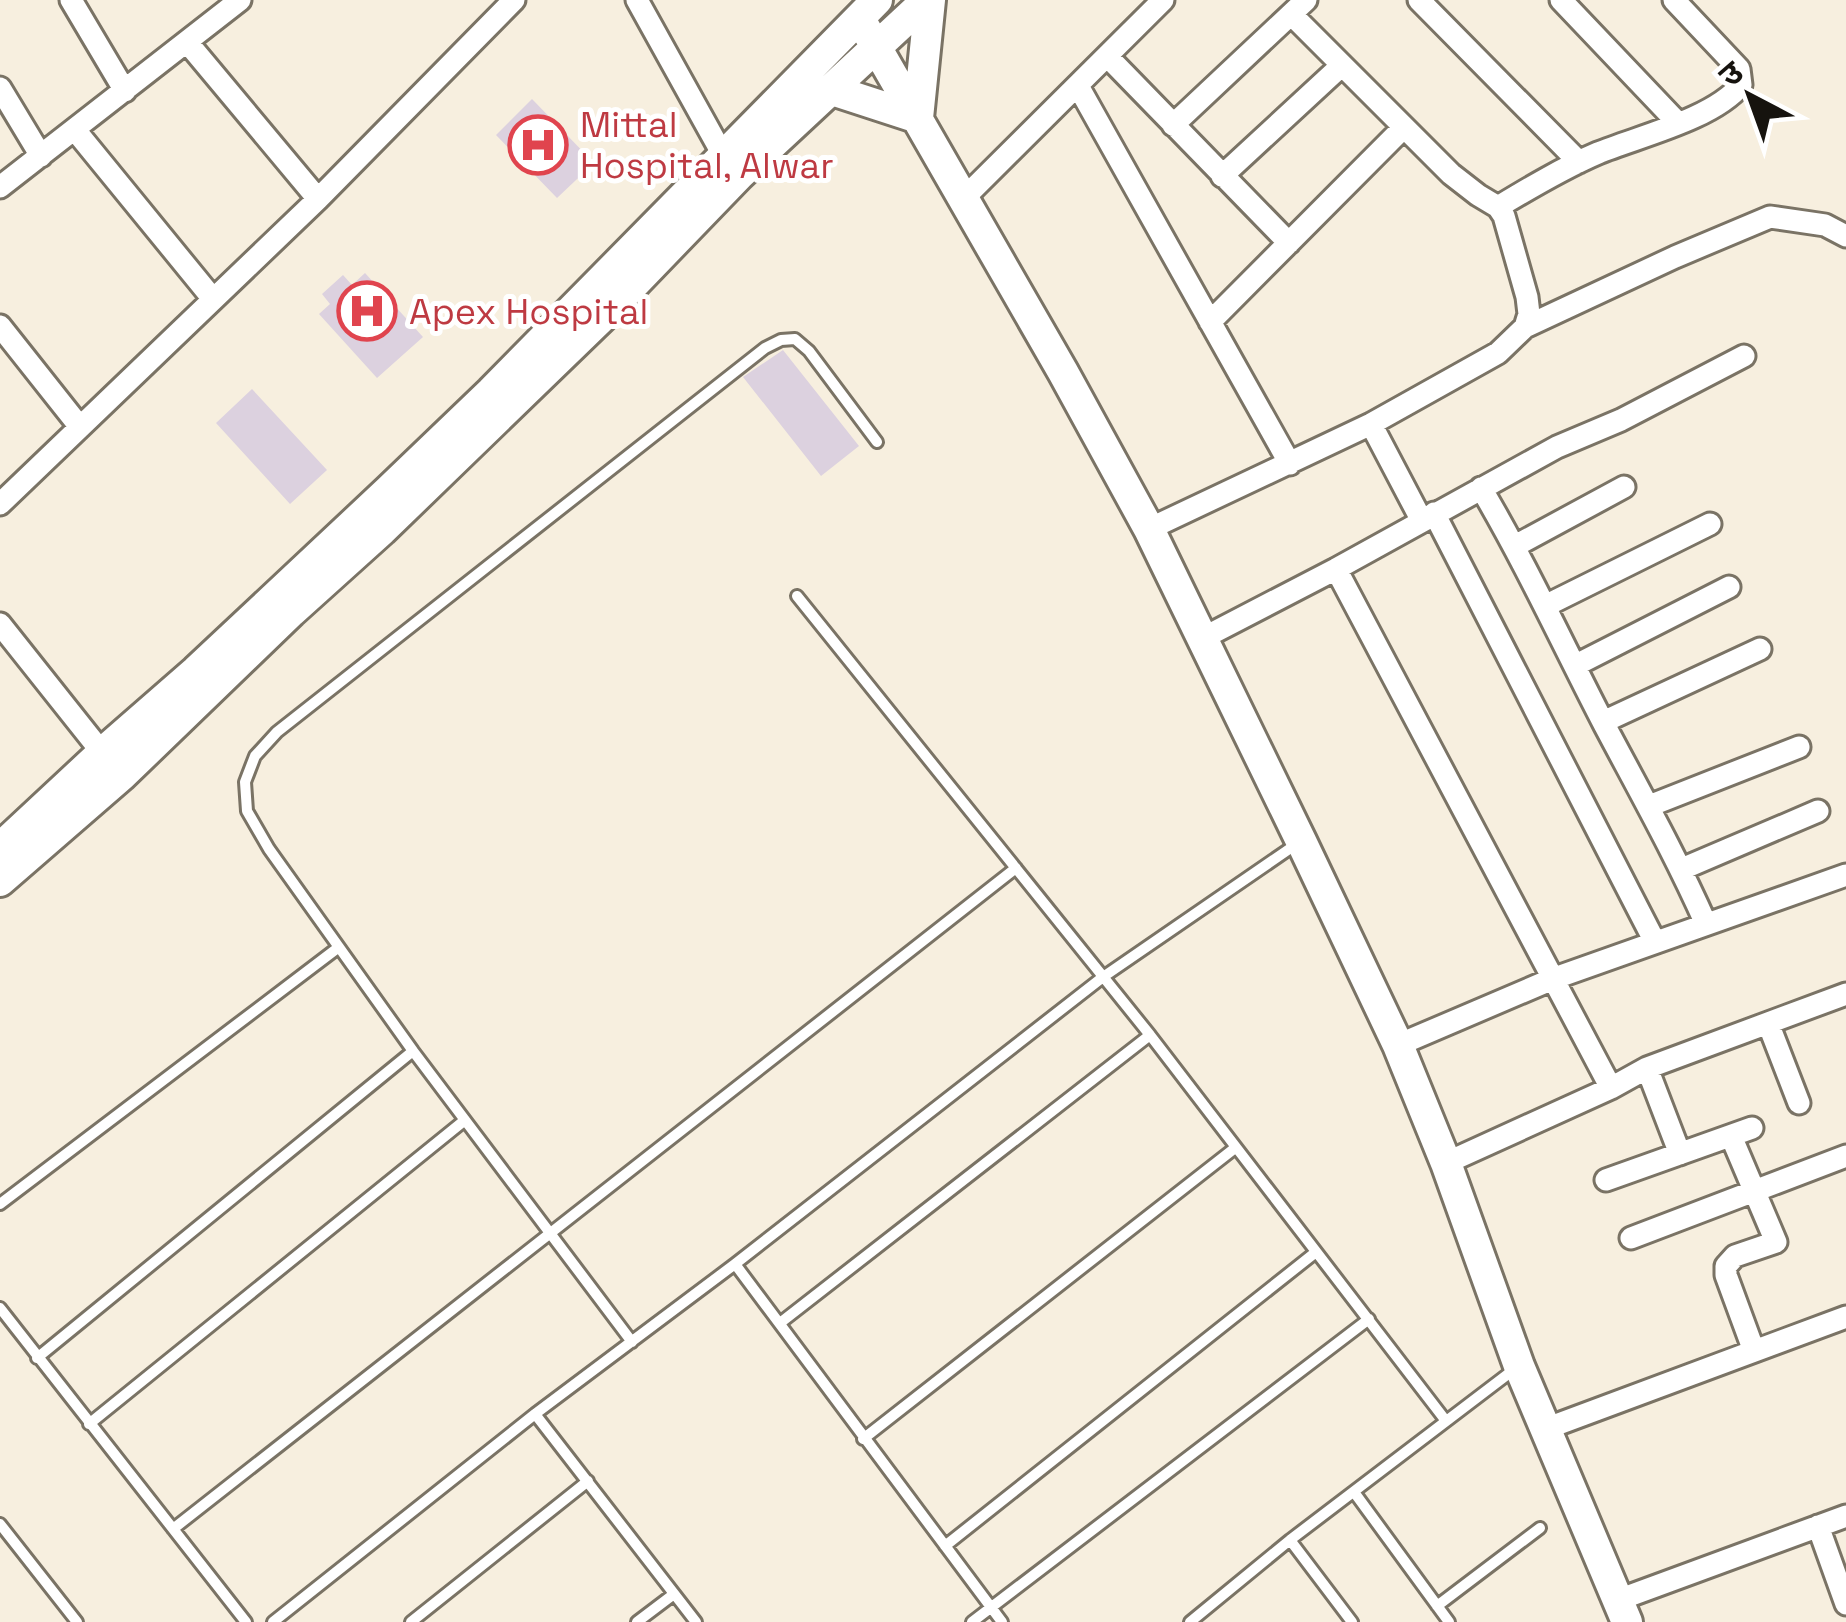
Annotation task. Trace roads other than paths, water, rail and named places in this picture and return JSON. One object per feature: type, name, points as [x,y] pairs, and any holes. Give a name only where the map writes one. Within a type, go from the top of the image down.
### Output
[{"type":"main road","points":[[0,848],[112,764],[396,517],[603,316],[739,175],[928,0]]},
{"type":"main road","points":[[918,118],[928,0]]},
{"type":"main road","points":[[0,881],[196,671],[507,375],[868,9]]},
{"type":"main road","points":[[868,9],[877,49],[1149,529],[1398,1045],[1519,1366],[1622,1611]]},
{"type":"main road","points":[[832,90],[918,118]]},
{"type":"street","points":[[71,0],[125,91]]},
{"type":"street","points":[[0,187],[240,0]]},
{"type":"street","points":[[0,504],[318,199],[514,0]]},
{"type":"street","points":[[638,0],[723,155]]},
{"type":"street","points":[[964,197],[1163,0]]},
{"type":"street","points":[[1419,0],[1580,162]]},
{"type":"street","points":[[1561,0],[1677,122]]},
{"type":"street","points":[[1498,207],[1580,162],[1724,102],[1741,85],[1742,77],[1732,61],[1675,0]]},
{"type":"street","points":[[1173,125],[1299,7],[1341,66],[1467,188],[1498,207],[1508,226],[1527,297],[1525,327]]},
{"type":"street","points":[[188,42],[318,199]]},
{"type":"street","points":[[1107,56],[1289,243]]},
{"type":"street","points":[[1222,176],[1341,66]]},
{"type":"street","points":[[1078,86],[1290,464]]},
{"type":"street","points":[[0,88],[41,156]]},
{"type":"street","points":[[1210,322],[1403,128]]},
{"type":"street","points":[[75,130],[213,299]]},
{"type":"street","points":[[1149,529],[1371,424],[1498,353],[1525,327],[1675,256],[1770,217],[1825,225],[1846,236]]},
{"type":"street","points":[[0,326],[80,427]]},
{"type":"street","points":[[1203,638],[1557,447],[1621,420],[1744,356]]},
{"type":"street","points":[[1371,424],[1428,517],[1655,942]]},
{"type":"street","points":[[1515,546],[1624,487]]},
{"type":"street","points":[[1481,488],[1682,869],[1706,924]]},
{"type":"street","points":[[1545,606],[1710,524]]},
{"type":"street","points":[[1336,569],[1611,1088]]},
{"type":"street","points":[[1576,665],[1729,586]]},
{"type":"street","points":[[0,624],[112,764]]},
{"type":"street","points":[[1603,722],[1760,649]]},
{"type":"street","points":[[1649,806],[1798,747]]},
{"type":"street","points":[[1682,869],[1818,811]]},
{"type":"street","points":[[1398,1045],[1555,978],[1846,875]]},
{"type":"street","points":[[1446,1163],[1647,1068],[1846,994]]},
{"type":"street","points":[[1768,1023],[1799,1103]]},
{"type":"street","points":[[1647,1068],[1680,1154]]},
{"type":"street","points":[[1606,1180],[1741,1132],[1755,1192],[1776,1241],[1735,1256],[1726,1266],[1754,1351]]},
{"type":"street","points":[[1630,1238],[1846,1156]]},
{"type":"street","points":[[1545,1429],[1846,1317]]},
{"type":"street","points":[[1622,1611],[1846,1516]]},
{"type":"street","points":[[1818,1526],[1846,1604]]},
{"type":"lane","points":[[632,1342],[413,1051],[269,849],[247,811],[245,782],[255,757],[277,732],[765,348],[795,339],[877,442]]},
{"type":"lane","points":[[797,596],[1150,1035],[1445,1421]]},
{"type":"lane","points":[[273,1622],[1103,977],[1301,841]]},
{"type":"lane","points":[[173,1529],[1016,868]]},
{"type":"lane","points":[[0,1204],[339,947]]},
{"type":"lane","points":[[780,1323],[1150,1035]]},
{"type":"lane","points":[[38,1358],[413,1051]]},
{"type":"lane","points":[[89,1424],[465,1120]]},
{"type":"lane","points":[[863,1439],[1234,1148]]},
{"type":"lane","points":[[946,1546],[1316,1252]]},
{"type":"lane","points":[[735,1264],[1002,1622]]},
{"type":"lane","points":[[0,1308],[246,1622]]},
{"type":"lane","points":[[972,1622],[1369,1318]]},
{"type":"lane","points":[[1190,1622],[1519,1366]]},
{"type":"lane","points":[[535,1414],[697,1622]]},
{"type":"lane","points":[[411,1622],[588,1481]]},
{"type":"lane","points":[[1354,1492],[1449,1622]]},
{"type":"lane","points":[[1437,1606],[1540,1528]]},
{"type":"lane","points":[[2,1533],[77,1622]]},
{"type":"lane","points":[[1290,1540],[1352,1622]]},
{"type":"lane","points":[[637,1622],[674,1594]]},
{"type":"lane","points":[[1207,1609],[1216,1622]]},
{"type":"place","name":"Mittal Hospital, Alwar","points":[[538,145]]},
{"type":"place","name":"Apex Hospital","points":[[367,311]]}]
